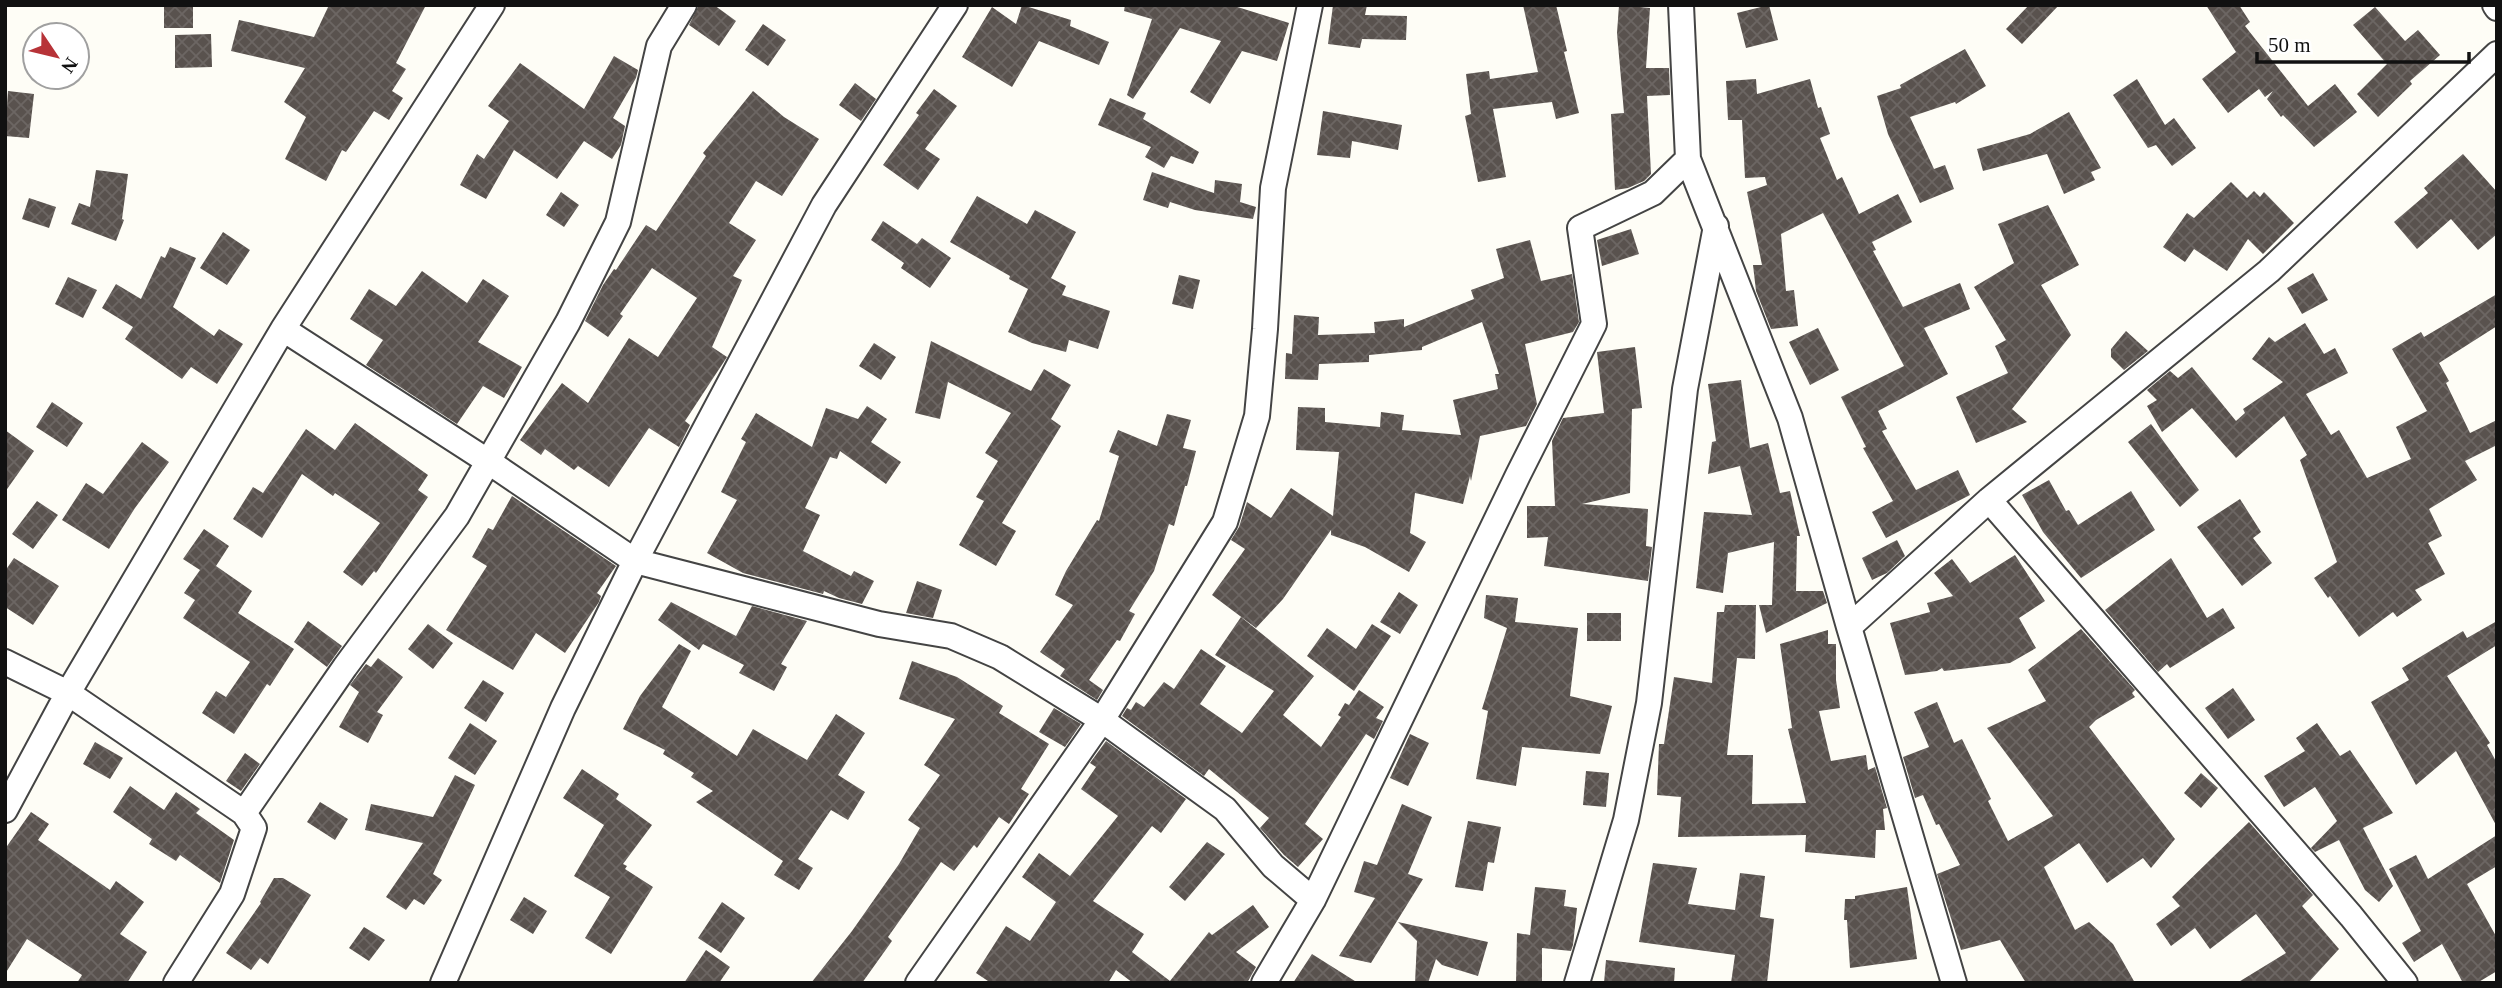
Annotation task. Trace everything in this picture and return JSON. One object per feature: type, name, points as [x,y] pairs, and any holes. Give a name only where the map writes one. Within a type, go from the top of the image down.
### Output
[{"type":"street","points":[[5,810],[68,693],[283,329],[492,5]]},
{"type":"street","points":[[244,813],[345,667],[457,516],[568,322],[618,222],[659,46],[684,5]]},
{"type":"street","points":[[443,983],[563,708],[635,561],[824,205],[954,5]]},
{"type":"street","points":[[918,983],[1102,720],[1225,522],[1257,416],[1273,188],[1310,5]]},
{"type":"street","points":[[1681,5],[1688,159],[1790,418],[1954,983]]},
{"type":"street","points":[[1849,628],[1989,500],[2269,271],[2497,54]]},
{"type":"street","points":[[1264,983],[1313,900],[1594,324],[1580,228],[1653,193],[1688,159]]},
{"type":"street","points":[[1577,983],[1626,820],[1649,704],[1685,389],[1716,225]]},
{"type":"street","points":[[283,329],[489,462],[635,561],[879,624],[951,636],[1000,657],[1102,720],[1224,809],[1273,866],[1313,900]]},
{"type":"street","points":[[1989,500],[2351,916],[2405,983]]},
{"type":"street","points":[[5,662],[68,693],[244,813],[254,828],[232,894],[176,983]]},
{"type":"building","points":[[329,5],[426,5],[396,63],[406,69],[392,91],[403,98],[389,120],[374,111],[346,152],[342,150],[326,181],[285,159],[306,117],[284,102],[305,68],[231,51],[239,20],[314,37]]},
{"type":"building","points":[[699,5],[714,5],[736,21],[719,46],[689,25]]},
{"type":"building","points":[[1022,5],[1071,20],[1070,26],[1109,42],[1099,65],[1039,41],[1012,87],[962,57],[992,7],[1016,24]]},
{"type":"building","points":[[1125,5],[1231,5],[1289,23],[1277,61],[1242,51],[1210,104],[1190,92],[1221,41],[1180,28],[1133,99],[1127,95],[1152,19],[1124,11]]},
{"type":"building","points":[[1333,5],[1367,5],[1365,15],[1407,16],[1406,40],[1362,39],[1360,48],[1328,44]]},
{"type":"building","points":[[1523,5],[1556,5],[1579,113],[1556,119],[1552,102],[1493,109],[1506,177],[1478,182],[1465,116],[1471,114],[1466,74],[1489,71],[1490,79],[1538,72]]},
{"type":"building","points":[[1619,5],[1650,8],[1646,68],[1669,68],[1670,95],[1647,96],[1651,174],[1644,181],[1615,190],[1611,114],[1624,113],[1617,33]]},
{"type":"building","points":[[1769,5],[1778,40],[1746,48],[1737,13]]},
{"type":"building","points":[[2029,5],[2059,5],[2022,44],[2006,29]]},
{"type":"building","points":[[2206,5],[2239,5],[2250,22],[2245,26],[2308,106],[2335,84],[2357,112],[2314,147],[2283,115],[2281,117],[2267,99],[2273,91],[2265,97],[2259,89],[2228,113],[2202,79],[2236,52]]},
{"type":"building","points":[[164,6],[193,7],[193,28],[164,28]]},
{"type":"building","points":[[2375,7],[2405,41],[2418,30],[2440,55],[2410,81],[2412,84],[2378,117],[2357,94],[2387,64],[2353,25]]},
{"type":"building","points":[[763,24],[786,40],[768,66],[745,50]]},
{"type":"building","points":[[211,34],[212,67],[175,68],[175,35]]},
{"type":"building","points":[[1965,49],[1986,86],[1956,104],[1955,102],[1910,117],[1934,169],[1945,165],[1954,189],[1920,203],[1888,134],[1877,96],[1901,88],[1900,85]]},
{"type":"building","points":[[614,56],[638,70],[613,118],[625,126],[621,145],[612,159],[584,141],[557,179],[514,150],[486,199],[460,185],[477,154],[484,159],[509,121],[488,106],[520,63],[584,109]]},
{"type":"building","points":[[1756,79],[1757,94],[1810,79],[1818,108],[1821,107],[1830,134],[1820,138],[1837,180],[1842,177],[1859,214],[1898,194],[1912,222],[1872,242],[1876,250],[1873,251],[1903,307],[1960,283],[1970,309],[1924,328],[1948,374],[1878,411],[1887,429],[1882,431],[1916,490],[1958,470],[1970,495],[1886,538],[1872,512],[1893,501],[1863,448],[1866,447],[1841,397],[1904,366],[1823,213],[1781,234],[1786,291],[1794,290],[1798,326],[1771,329],[1756,291],[1753,265],[1762,265],[1747,192],[1767,185],[1765,177],[1745,178],[1742,120],[1728,120],[1726,81]]},
{"type":"building","points":[[2137,79],[2165,125],[2174,118],[2196,148],[2172,166],[2156,145],[2148,148],[2113,95]]},
{"type":"building","points":[[855,83],[876,99],[861,121],[839,105]]},
{"type":"building","points":[[934,89],[957,106],[925,149],[940,159],[918,190],[883,165]]},
{"type":"building","points":[[8,91],[34,94],[29,138],[5,136]]},
{"type":"building","points":[[753,91],[784,117],[819,139],[782,196],[756,181],[729,223],[756,240],[733,276],[742,280],[712,347],[727,357],[685,421],[690,425],[679,447],[649,428],[609,487],[578,466],[574,470],[545,449],[541,455],[520,440],[562,383],[588,403],[629,338],[658,357],[697,298],[652,268],[620,314],[623,316],[608,337],[585,321],[603,285],[646,225],[656,231],[706,156],[703,153]]},
{"type":"building","points":[[1110,98],[1146,113],[1143,119],[1199,152],[1193,164],[1171,156],[1164,168],[1145,157],[1151,147],[1098,125]]},
{"type":"building","points":[[1323,111],[1402,125],[1398,150],[1352,141],[1350,158],[1317,155]]},
{"type":"building","points":[[2069,112],[2101,168],[2091,172],[2095,180],[2064,194],[2047,154],[1983,171],[1977,149],[2030,134]]},
{"type":"building","points":[[2463,154],[2497,192],[2497,234],[2478,250],[2451,219],[2417,249],[2394,222],[2428,193],[2424,188]]},
{"type":"building","points":[[96,170],[128,174],[124,220],[116,241],[71,224],[79,203],[90,207]]},
{"type":"building","points":[[1152,172],[1214,193],[1215,180],[1242,184],[1240,202],[1256,207],[1253,219],[1195,210],[1170,202],[1168,208],[1143,200]]},
{"type":"building","points":[[2231,182],[2247,198],[2254,191],[2260,197],[2264,192],[2294,223],[2263,254],[2248,239],[2227,271],[2194,249],[2185,262],[2163,247],[2187,213],[2194,218]]},
{"type":"building","points":[[561,192],[579,205],[564,227],[546,215]]},
{"type":"building","points":[[977,196],[1027,224],[1035,210],[1076,232],[1051,278],[1066,286],[1062,295],[1110,311],[1098,349],[1069,340],[1066,352],[1032,343],[1008,332],[1028,289],[950,242]]},
{"type":"building","points":[[29,198],[56,207],[49,228],[22,219]]},
{"type":"building","points":[[2048,205],[2079,265],[2041,285],[2071,335],[2012,409],[2027,422],[1976,443],[1956,397],[2008,373],[1995,346],[2006,340],[1974,287],[2014,263],[1998,224]]},
{"type":"building","points":[[883,221],[917,244],[922,238],[951,258],[930,288],[901,268],[904,263],[871,240]]},
{"type":"building","points":[[1631,229],[1639,254],[1602,266],[1597,240]]},
{"type":"building","points":[[223,232],[250,250],[227,285],[200,268]]},
{"type":"building","points":[[1530,240],[1541,281],[1572,274],[1579,322],[1573,332],[1525,344],[1537,404],[1526,426],[1480,436],[1471,481],[1470,476],[1463,504],[1415,493],[1410,533],[1426,542],[1409,572],[1365,547],[1331,535],[1331,530],[1283,599],[1256,628],[1212,595],[1245,549],[1231,540],[1239,527],[1247,502],[1271,518],[1291,488],[1333,516],[1339,452],[1296,450],[1298,407],[1325,408],[1325,422],[1380,427],[1381,412],[1404,415],[1402,430],[1461,435],[1453,400],[1498,389],[1495,374],[1499,374],[1482,322],[1422,347],[1422,350],[1369,355],[1369,362],[1319,364],[1318,380],[1285,379],[1286,353],[1292,354],[1294,315],[1319,317],[1318,335],[1375,333],[1374,322],[1404,319],[1404,327],[1474,299],[1471,290],[1504,278],[1496,249]]},
{"type":"building","points":[[170,247],[196,258],[173,307],[214,336],[219,329],[243,344],[217,384],[191,367],[182,379],[125,339],[133,327],[102,308],[116,284],[141,299],[161,256],[165,258]]},
{"type":"building","points":[[422,271],[467,303],[483,279],[509,296],[478,342],[522,367],[504,398],[483,386],[457,424],[366,365],[383,340],[350,319],[369,289],[396,306]]},
{"type":"building","points":[[2313,273],[2328,300],[2302,314],[2287,288]]},
{"type":"building","points":[[1179,275],[1200,280],[1193,309],[1172,304]]},
{"type":"building","points":[[68,277],[97,290],[83,318],[55,304]]},
{"type":"building","points":[[2497,294],[2497,326],[2439,363],[2470,433],[2497,420],[2497,445],[2465,461],[2477,480],[2429,509],[2442,536],[2428,543],[2445,574],[2415,590],[2422,600],[2397,617],[2393,612],[2359,637],[2314,578],[2337,562],[2300,460],[2307,455],[2284,416],[2236,458],[2192,408],[2162,432],[2147,406],[2157,400],[2147,390],[2170,371],[2178,378],[2192,367],[2236,421],[2245,413],[2243,409],[2283,382],[2252,359],[2269,337],[2275,342],[2305,323],[2324,354],[2335,348],[2348,373],[2306,394],[2331,435],[2339,430],[2367,478],[2411,459],[2396,427],[2427,411],[2392,349],[2421,332],[2424,337]]},
{"type":"building","points":[[1818,328],[1839,370],[1810,385],[1789,342]]},
{"type":"building","points":[[2126,331],[2148,351],[2124,370],[2111,357],[2111,349]]},
{"type":"building","points":[[931,341],[1031,391],[1044,369],[1071,385],[1051,419],[1061,426],[1002,523],[1016,531],[996,566],[959,545],[984,501],[976,497],[998,461],[985,453],[1011,413],[948,382],[940,419],[915,413]]},
{"type":"building","points":[[874,343],[896,357],[881,380],[859,366]]},
{"type":"building","points":[[1635,347],[1642,408],[1632,409],[1630,493],[1582,504],[1648,509],[1646,546],[1652,547],[1648,581],[1544,566],[1548,537],[1527,538],[1527,506],[1555,506],[1552,441],[1563,418],[1604,413],[1597,352]]},
{"type":"building","points":[[1741,380],[1750,448],[1768,443],[1780,493],[1790,491],[1800,536],[1797,536],[1796,591],[1823,591],[1827,603],[1766,633],[1759,605],[1772,605],[1774,542],[1728,553],[1723,593],[1696,588],[1704,512],[1752,515],[1740,466],[1708,474],[1712,442],[1716,441],[1708,384]]},
{"type":"building","points":[[52,402],[83,423],[67,447],[36,427]]},
{"type":"building","points":[[867,406],[887,419],[871,442],[901,462],[886,484],[840,451],[837,459],[830,457],[805,508],[820,515],[803,551],[851,576],[854,571],[874,581],[862,604],[824,591],[823,594],[743,573],[707,553],[737,500],[721,492],[746,442],[741,439],[756,413],[812,447],[826,408],[858,419]]},
{"type":"building","points":[[1167,414],[1191,420],[1183,448],[1196,451],[1174,526],[1169,524],[1154,571],[1129,611],[1135,614],[1120,641],[1117,640],[1089,680],[1103,690],[1097,700],[1060,676],[1065,669],[1040,652],[1073,605],[1055,595],[1066,571],[1097,520],[1099,521],[1119,456],[1109,452],[1118,430],[1157,446]]},
{"type":"building","points":[[355,423],[428,475],[418,490],[428,497],[376,573],[374,571],[362,586],[343,572],[380,523],[335,493],[333,496],[302,474],[262,538],[233,519],[253,487],[263,493],[306,429],[335,450]]},
{"type":"building","points":[[2151,424],[2199,490],[2180,507],[2128,442]]},
{"type":"building","points":[[5,430],[34,451],[5,492]]},
{"type":"building","points":[[142,442],[169,462],[109,549],[62,520],[86,483],[103,494]]},
{"type":"building","points":[[2049,480],[2066,511],[2069,510],[2078,525],[2131,491],[2155,530],[2081,578],[2043,532],[2022,495]]},
{"type":"building","points":[[512,496],[616,566],[597,593],[601,596],[599,602],[565,653],[536,633],[513,670],[446,630],[487,566],[472,557],[488,528],[493,530]]},
{"type":"building","points":[[2240,499],[2261,532],[2253,538],[2272,563],[2242,586],[2197,527]]},
{"type":"building","points":[[37,501],[58,515],[33,549],[12,534]]},
{"type":"building","points":[[204,529],[229,546],[216,566],[252,591],[238,613],[294,649],[234,734],[202,713],[216,691],[226,697],[250,662],[183,618],[195,600],[184,593],[200,570],[183,559]]},
{"type":"building","points":[[1897,540],[1905,556],[1887,573],[1872,580],[1862,558]]},
{"type":"building","points":[[2015,555],[2045,601],[2019,618],[2036,648],[2010,663],[1944,671],[1942,668],[1905,675],[1890,623],[1930,612],[1927,603],[1953,596],[1934,573],[1952,559],[1970,583]]},
{"type":"building","points":[[14,558],[59,586],[33,625],[5,607],[5,571]]},
{"type":"building","points":[[2171,558],[2207,618],[2223,608],[2235,628],[2170,668],[2167,664],[2158,672],[2105,610]]},
{"type":"building","points":[[917,581],[942,590],[933,618],[906,613]]},
{"type":"building","points":[[1399,592],[1418,605],[1400,634],[1380,622]]},
{"type":"building","points":[[1486,595],[1518,598],[1515,622],[1578,628],[1570,696],[1612,706],[1600,754],[1522,747],[1516,786],[1476,779],[1488,711],[1482,709],[1507,628],[1484,618]]},
{"type":"building","points":[[671,602],[736,636],[752,606],[807,621],[781,664],[787,667],[774,691],[739,673],[744,665],[703,644],[699,650],[658,620]]},
{"type":"building","points":[[1725,605],[1756,605],[1755,659],[1737,658],[1727,755],[1753,755],[1752,804],[1806,803],[1788,729],[1792,728],[1780,644],[1828,630],[1828,644],[1836,644],[1836,680],[1840,708],[1819,711],[1831,761],[1866,755],[1868,770],[1875,767],[1887,808],[1883,809],[1885,830],[1876,830],[1875,858],[1805,852],[1806,835],[1678,837],[1681,797],[1657,795],[1659,744],[1664,744],[1674,677],[1712,683],[1717,612],[1724,612]]},
{"type":"building","points":[[1587,613],[1621,613],[1621,641],[1587,641]]},
{"type":"building","points":[[1241,617],[1314,676],[1283,715],[1321,747],[1341,717],[1338,715],[1345,703],[1349,705],[1359,690],[1384,707],[1376,718],[1383,721],[1374,739],[1366,734],[1305,824],[1323,839],[1298,867],[1260,828],[1269,818],[1209,769],[1204,776],[1122,716],[1127,708],[1131,710],[1136,702],[1144,707],[1164,682],[1174,689],[1201,649],[1226,666],[1200,704],[1242,733],[1274,691],[1215,655]]},
{"type":"building","points":[[308,621],[342,646],[327,667],[294,642]]},
{"type":"building","points":[[2497,621],[2497,645],[2447,676],[2490,743],[2487,745],[2497,763],[2497,827],[2456,751],[2416,785],[2371,702],[2409,680],[2402,668],[2463,631],[2467,638]]},
{"type":"building","points":[[428,624],[453,643],[433,669],[408,649]]},
{"type":"building","points":[[1372,624],[1391,636],[1354,691],[1307,656],[1327,628],[1356,649]]},
{"type":"building","points":[[2081,629],[2135,690],[2132,693],[2135,697],[2089,727],[2175,839],[2151,868],[2143,858],[2107,883],[2079,843],[2044,867],[2075,930],[2089,922],[2113,944],[2135,983],[2026,983],[2000,940],[1961,950],[1937,874],[1960,865],[1939,824],[1936,825],[1923,795],[1915,798],[1903,757],[1929,747],[1914,712],[1937,702],[1954,743],[1962,739],[2008,841],[2053,816],[1987,728],[2046,701],[2028,670]]},
{"type":"building","points":[[679,644],[691,651],[662,707],[737,756],[753,729],[807,760],[836,714],[865,733],[838,775],[865,792],[848,820],[831,810],[798,859],[813,868],[799,890],[774,875],[783,861],[696,802],[713,791],[691,777],[694,773],[663,754],[665,750],[623,729],[640,696]]},
{"type":"building","points":[[378,658],[403,677],[377,712],[383,715],[368,743],[339,727],[359,692],[350,685],[366,664],[371,667]]},
{"type":"building","points":[[912,661],[957,677],[1003,706],[999,713],[1049,744],[1021,789],[1029,794],[1009,824],[999,817],[977,848],[974,845],[954,871],[941,862],[888,937],[892,941],[862,983],[811,983],[899,864],[920,828],[908,820],[940,775],[924,765],[955,719],[899,699]]},
{"type":"building","points":[[483,680],[504,693],[486,722],[464,708]]},
{"type":"building","points":[[2233,688],[2255,720],[2228,739],[2205,708]]},
{"type":"building","points":[[1054,708],[1081,724],[1065,747],[1039,732]]},
{"type":"building","points":[[470,723],[497,741],[475,775],[448,758]]},
{"type":"building","points":[[2317,723],[2340,756],[2350,750],[2393,813],[2363,828],[2393,886],[2379,902],[2365,890],[2339,840],[2315,852],[2311,848],[2337,821],[2315,787],[2284,807],[2264,776],[2305,751],[2296,738]]},
{"type":"building","points":[[1410,734],[1429,743],[1408,786],[1390,778]]},
{"type":"building","points":[[1106,741],[1186,799],[1161,833],[1152,826],[1093,901],[1144,934],[1132,952],[1170,981],[1209,932],[1212,935],[1253,905],[1269,927],[1236,952],[1256,967],[1247,983],[1133,983],[1116,970],[1108,983],[991,983],[976,973],[1006,926],[1030,941],[1056,902],[1022,877],[1039,853],[1070,876],[1118,816],[1081,789],[1096,767],[1090,763]]},
{"type":"building","points":[[95,742],[123,758],[110,779],[83,764]]},
{"type":"building","points":[[245,753],[260,764],[241,791],[226,781]]},
{"type":"building","points":[[582,769],[619,794],[616,799],[652,825],[623,864],[627,866],[625,869],[653,887],[611,954],[585,938],[610,897],[574,876],[604,825],[563,798]]},
{"type":"building","points":[[1586,771],[1609,773],[1606,807],[1583,805]]},
{"type":"building","points":[[2201,773],[2218,788],[2201,808],[2184,793]]},
{"type":"building","points":[[455,775],[475,785],[433,874],[442,880],[424,905],[414,899],[406,910],[386,897],[423,843],[365,830],[371,804],[433,817]]},
{"type":"building","points":[[130,786],[164,810],[176,792],[200,809],[196,813],[234,840],[220,883],[180,855],[176,861],[149,844],[152,839],[113,812]]},
{"type":"building","points":[[320,802],[348,819],[335,840],[307,822]]},
{"type":"building","points":[[1402,804],[1432,817],[1408,874],[1423,879],[1371,963],[1339,956],[1375,898],[1354,892],[1364,861],[1377,865]]},
{"type":"building","points":[[31,812],[49,824],[38,840],[110,890],[116,881],[144,902],[120,934],[147,952],[127,983],[77,983],[82,975],[27,939],[5,974],[5,849]]},
{"type":"building","points":[[1468,821],[1501,827],[1494,863],[1488,862],[1483,891],[1455,887]]},
{"type":"building","points":[[2249,822],[2313,895],[2302,906],[2339,949],[2308,983],[2237,983],[2286,953],[2256,914],[2210,949],[2195,928],[2171,946],[2156,924],[2180,906],[2172,897]]},
{"type":"building","points":[[2497,835],[2497,866],[2467,884],[2497,938],[2497,971],[2477,983],[2463,983],[2442,944],[2414,962],[2402,943],[2421,931],[2389,869],[2416,855],[2428,879]]},
{"type":"building","points":[[1207,842],[1225,854],[1185,901],[1169,887]]},
{"type":"building","points":[[1653,863],[1697,868],[1688,904],[1735,910],[1740,873],[1765,876],[1760,917],[1774,919],[1767,983],[1731,983],[1735,955],[1639,942]]},
{"type":"building","points":[[274,878],[283,878],[311,895],[268,964],[260,958],[251,970],[226,953],[261,903]]},
{"type":"building","points":[[1535,887],[1566,890],[1564,906],[1577,908],[1573,945],[1571,951],[1542,948],[1542,983],[1516,983],[1517,933],[1530,935]]},
{"type":"building","points":[[1907,887],[1917,959],[1850,968],[1847,920],[1844,920],[1845,899]]},
{"type":"building","points":[[524,897],[547,911],[533,934],[510,920]]},
{"type":"building","points":[[722,902],[745,918],[721,953],[698,938]]},
{"type":"building","points":[[1398,922],[1488,942],[1478,976],[1442,965],[1436,959],[1428,983],[1415,983],[1417,941]]},
{"type":"building","points":[[364,927],[385,940],[369,961],[349,948]]},
{"type":"building","points":[[706,950],[730,967],[719,983],[684,983]]},
{"type":"building","points":[[1312,954],[1358,983],[1293,983]]},
{"type":"building","points":[[1606,960],[1675,968],[1674,983],[1604,983]]}]
